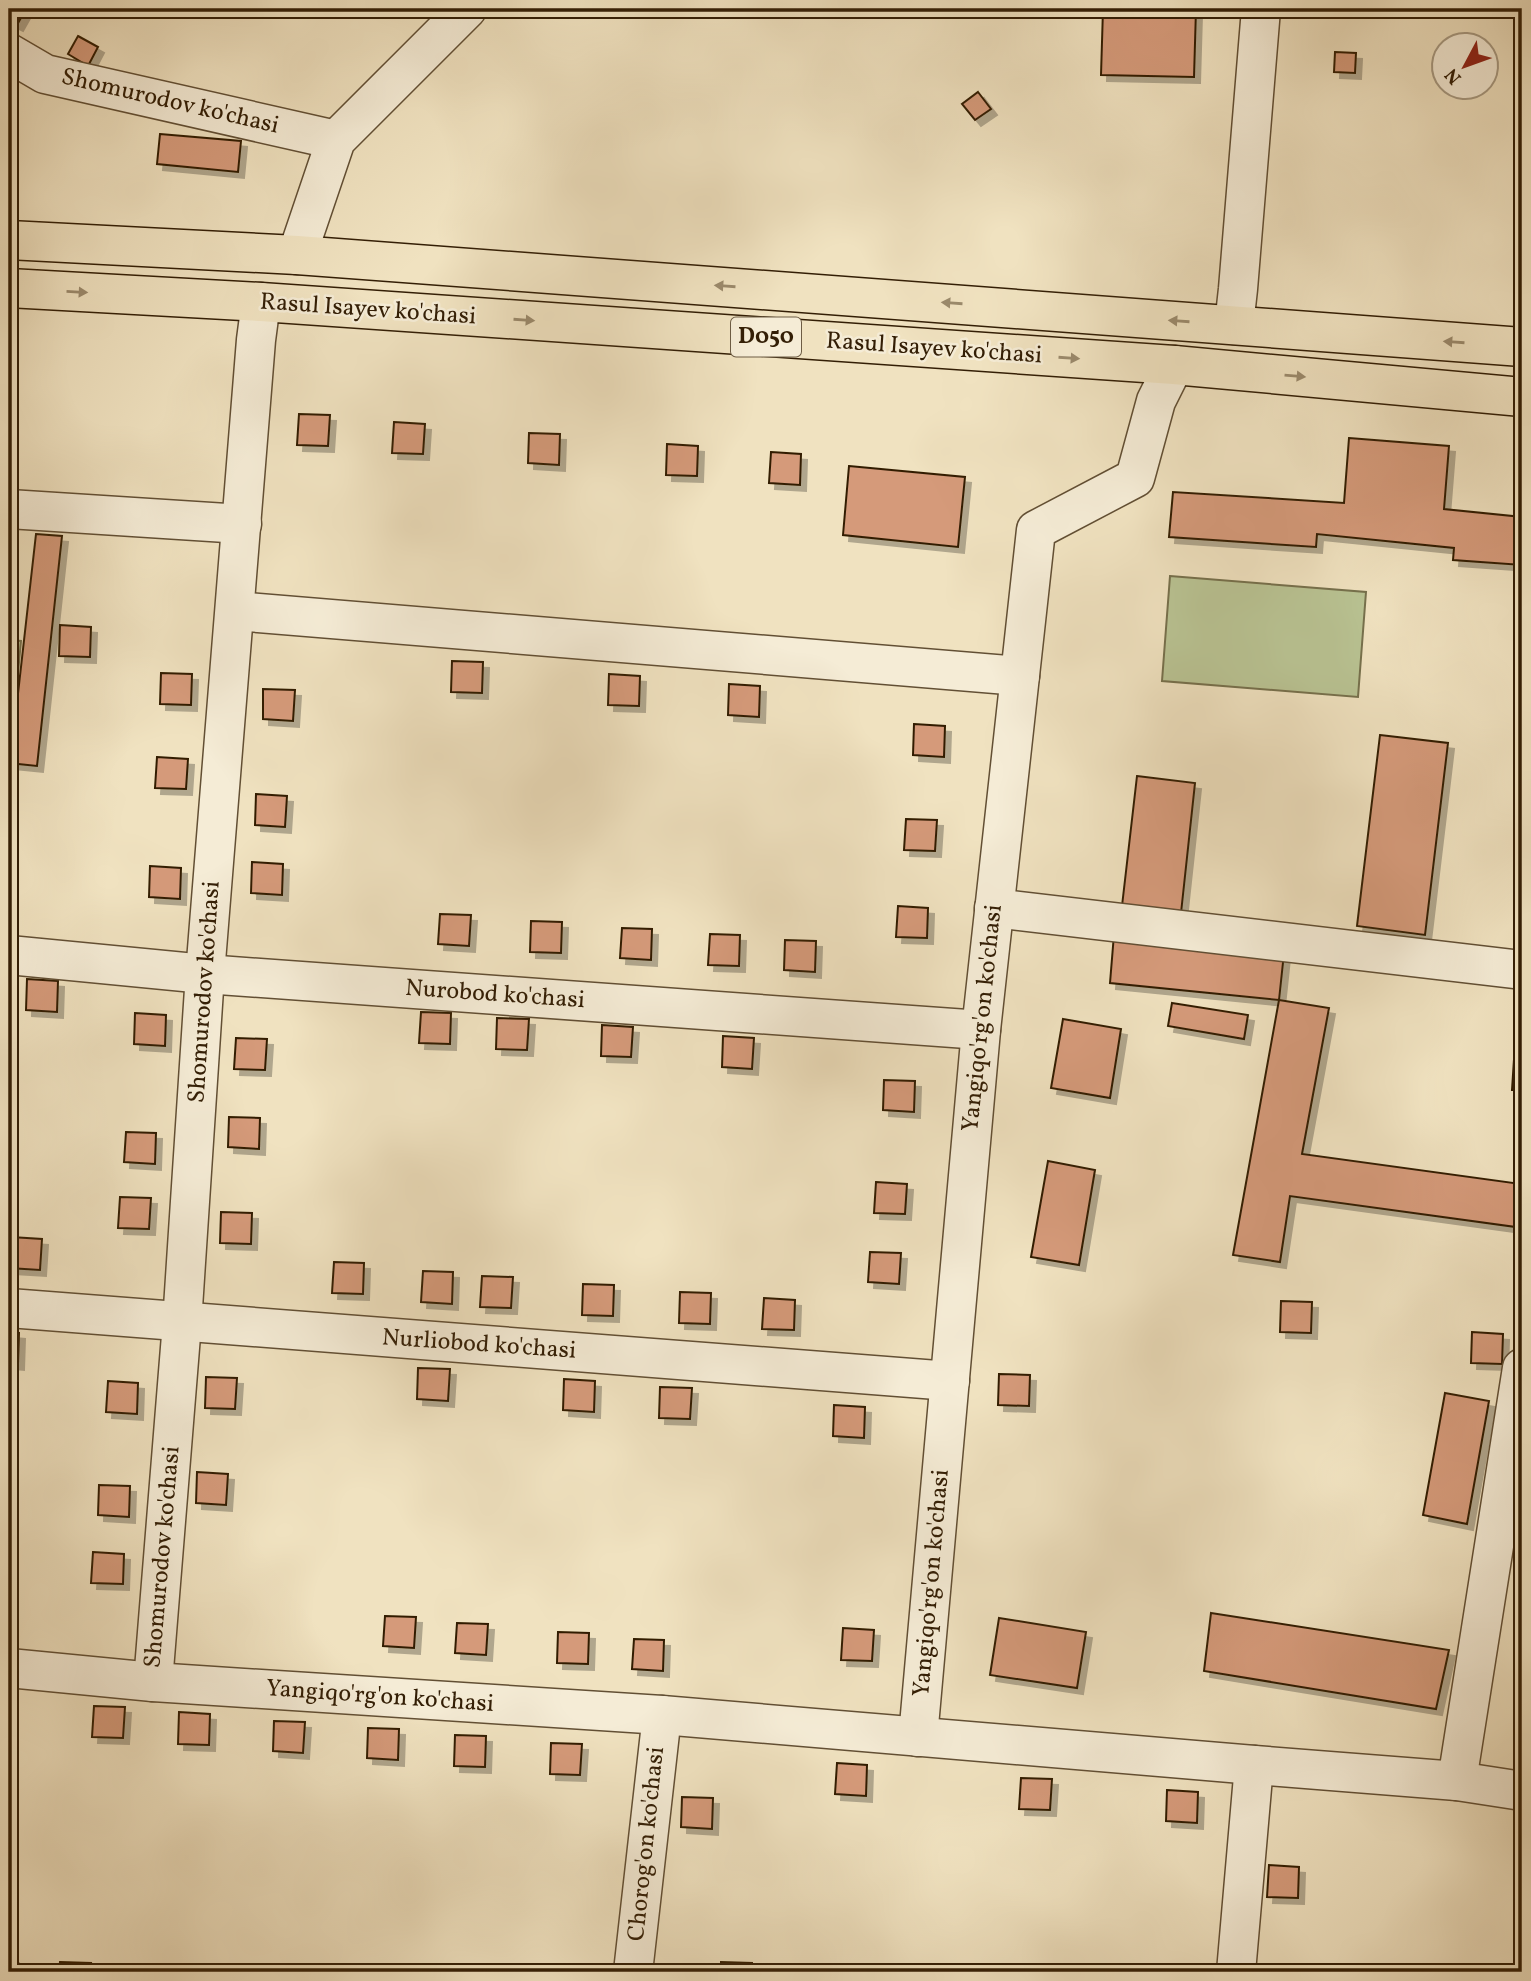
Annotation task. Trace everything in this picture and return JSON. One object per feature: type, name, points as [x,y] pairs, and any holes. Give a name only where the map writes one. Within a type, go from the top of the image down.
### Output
[{"type":"main road","name":"Rasul Isayev ko'chasi","points":[[9,240],[298,255],[1522,347]]},
{"type":"main road","name":"Rasul Isayev ko'chasi","points":[[9,288],[261,302],[1174,365],[1522,397]]},
{"type":"street","points":[[298,255],[336,140],[467,9]]},
{"type":"street","points":[[1234,325],[1261,9]]},
{"type":"street","name":"Shomurodov ko'chasi","points":[[9,53],[45,74],[336,140]]},
{"type":"street","name":"Shomurodov ko'chasi","points":[[153,1682],[182,1323],[205,974],[261,302]]},
{"type":"street","name":"Yangiqo'rg'on ko'chasi","points":[[918,1737],[981,1030],[1036,530],[1135,478],[1156,401],[1174,365]]},
{"type":"street","points":[[9,509],[242,524]]},
{"type":"street","points":[[235,611],[1020,676]]},
{"type":"street","points":[[994,908],[1522,970]]},
{"type":"street","name":"Nurobod ko'chasi","points":[[9,955],[205,974],[981,1030]]},
{"type":"street","name":"Nurliobod ko'chasi","points":[[9,1308],[950,1381]]},
{"type":"street","points":[[1457,1781],[1509,1548],[1522,1368]]},
{"type":"street","name":"Yangiqo'rg'on ko'chasi","points":[[9,1668],[153,1682],[662,1715],[1457,1781],[1522,1791]]},
{"type":"street","name":"Chorog'on ko'chasi","points":[[633,1972],[662,1715]]},
{"type":"street","points":[[1236,1972],[1254,1765]]},
{"type":"green space","points":[[1170,576],[1366,592],[1358,697],[1162,681]]},
{"type":"green space","points":[[9,640],[21,641],[18,673],[9,672]]},
{"type":"green space","points":[[9,681],[17,682],[13,714],[9,714]]},
{"type":"building","points":[[9,9],[26,9],[17,25],[9,21]]},
{"type":"building","points":[[1103,9],[1196,9],[1194,77],[1101,75]]},
{"type":"building","points":[[78,36],[98,47],[88,66],[68,54]]},
{"type":"building","points":[[1335,52],[1356,53],[1355,73],[1334,72]]},
{"type":"building","points":[[978,92],[991,109],[975,120],[962,104]]},
{"type":"building","points":[[160,134],[241,141],[238,172],[157,164]]},
{"type":"building","points":[[299,414],[330,415],[328,446],[297,445]]},
{"type":"building","points":[[394,422],[425,424],[423,454],[392,453]]},
{"type":"building","points":[[529,433],[560,434],[559,465],[528,463]]},
{"type":"building","points":[[1349,438],[1449,446],[1444,509],[1522,517],[1522,565],[1453,560],[1454,548],[1317,534],[1316,547],[1169,537],[1173,492],[1344,503]]},
{"type":"building","points":[[667,444],[698,446],[697,476],[666,475]]},
{"type":"building","points":[[771,452],[801,454],[800,485],[769,483]]},
{"type":"building","points":[[849,466],[965,477],[958,547],[843,535]]},
{"type":"building","points":[[36,534],[62,536],[37,766],[9,763],[9,719],[15,720]]},
{"type":"building","points":[[60,625],[91,627],[90,657],[59,656]]},
{"type":"building","points":[[452,661],[483,662],[482,693],[451,692]]},
{"type":"building","points":[[161,673],[192,674],[191,705],[160,704]]},
{"type":"building","points":[[609,674],[640,676],[639,706],[608,705]]},
{"type":"building","points":[[729,684],[760,686],[759,717],[728,715]]},
{"type":"building","points":[[263,689],[295,690],[293,721],[263,719]]},
{"type":"building","points":[[914,724],[945,726],[944,757],[913,755]]},
{"type":"building","points":[[1380,735],[1448,743],[1425,935],[1357,926]]},
{"type":"building","points":[[157,757],[188,759],[186,789],[155,788]]},
{"type":"building","points":[[1137,776],[1195,783],[1181,913],[1122,906]]},
{"type":"building","points":[[256,794],[287,796],[285,827],[255,825]]},
{"type":"building","points":[[906,819],[937,820],[935,851],[904,850]]},
{"type":"building","points":[[252,862],[283,864],[282,895],[251,893]]},
{"type":"building","points":[[150,866],[181,868],[180,899],[149,897]]},
{"type":"building","points":[[898,906],[928,908],[927,938],[896,937]]},
{"type":"building","points":[[440,914],[471,915],[469,946],[438,944]]},
{"type":"building","points":[[531,921],[562,922],[561,953],[530,952]]},
{"type":"building","points":[[622,928],[652,929],[651,960],[620,958]]},
{"type":"building","points":[[710,934],[740,935],[739,966],[708,965]]},
{"type":"building","points":[[1114,934],[1284,953],[1279,1000],[1110,983]]},
{"type":"building","points":[[785,940],[816,941],[815,972],[784,970]]},
{"type":"building","points":[[27,979],[58,981],[57,1012],[26,1010]]},
{"type":"building","points":[[1279,1000],[1329,1008],[1302,1154],[1521,1184],[1516,1227],[1290,1196],[1280,1262],[1233,1255]]},
{"type":"building","points":[[1172,1003],[1248,1015],[1244,1039],[1168,1026]]},
{"type":"building","points":[[421,1012],[451,1013],[450,1044],[419,1043]]},
{"type":"building","points":[[135,1013],[166,1015],[165,1046],[134,1044]]},
{"type":"building","points":[[497,1018],[529,1019],[527,1050],[496,1049]]},
{"type":"building","points":[[1063,1019],[1121,1029],[1110,1098],[1051,1088]]},
{"type":"building","points":[[602,1025],[633,1027],[631,1057],[601,1056]]},
{"type":"building","points":[[723,1036],[754,1038],[752,1069],[722,1067]]},
{"type":"building","points":[[236,1038],[267,1039],[265,1070],[234,1069]]},
{"type":"building","points":[[1514,1059],[1522,1060],[1522,1090],[1512,1090]]},
{"type":"building","points":[[884,1080],[915,1081],[914,1112],[883,1110]]},
{"type":"building","points":[[229,1117],[260,1118],[259,1149],[228,1147]]},
{"type":"building","points":[[126,1132],[156,1133],[155,1164],[124,1162]]},
{"type":"building","points":[[1048,1161],[1095,1170],[1079,1265],[1031,1257]]},
{"type":"building","points":[[876,1182],[907,1184],[905,1214],[874,1213]]},
{"type":"building","points":[[120,1197],[151,1198],[149,1229],[118,1228]]},
{"type":"building","points":[[221,1212],[252,1213],[251,1244],[220,1243]]},
{"type":"building","points":[[11,1237],[42,1239],[40,1270],[9,1268]]},
{"type":"building","points":[[870,1252],[901,1253],[899,1284],[868,1282]]},
{"type":"building","points":[[334,1262],[364,1263],[363,1294],[332,1293]]},
{"type":"building","points":[[423,1271],[453,1272],[452,1304],[421,1302]]},
{"type":"building","points":[[482,1276],[513,1277],[511,1308],[480,1307]]},
{"type":"building","points":[[583,1284],[614,1285],[613,1316],[582,1315]]},
{"type":"building","points":[[680,1292],[711,1293],[710,1324],[679,1323]]},
{"type":"building","points":[[764,1298],[795,1300],[794,1330],[762,1329]]},
{"type":"building","points":[[1281,1301],[1312,1302],[1311,1333],[1280,1332]]},
{"type":"building","points":[[9,1332],[19,1333],[18,1364],[9,1363]]},
{"type":"building","points":[[1472,1332],[1503,1334],[1502,1364],[1471,1363]]},
{"type":"building","points":[[418,1368],[450,1369],[448,1401],[417,1399]]},
{"type":"building","points":[[999,1374],[1030,1375],[1029,1406],[998,1405]]},
{"type":"building","points":[[206,1377],[237,1378],[235,1409],[205,1408]]},
{"type":"building","points":[[564,1379],[595,1381],[594,1412],[563,1410]]},
{"type":"building","points":[[108,1381],[138,1383],[137,1414],[106,1412]]},
{"type":"building","points":[[660,1387],[692,1388],[690,1419],[659,1418]]},
{"type":"building","points":[[1445,1393],[1489,1401],[1467,1524],[1423,1515]]},
{"type":"building","points":[[834,1405],[865,1407],[864,1438],[833,1436]]},
{"type":"building","points":[[197,1472],[228,1474],[226,1505],[196,1503]]},
{"type":"building","points":[[99,1485],[130,1486],[129,1517],[98,1515]]},
{"type":"building","points":[[93,1552],[124,1554],[123,1584],[91,1583]]},
{"type":"building","points":[[1211,1613],[1449,1650],[1436,1709],[1204,1671]]},
{"type":"building","points":[[385,1616],[416,1617],[414,1648],[383,1646]]},
{"type":"building","points":[[999,1618],[1086,1632],[1077,1688],[990,1675]]},
{"type":"building","points":[[457,1623],[488,1624],[486,1655],[455,1653]]},
{"type":"building","points":[[843,1628],[874,1630],[872,1661],[841,1660]]},
{"type":"building","points":[[558,1632],[589,1633],[588,1664],[557,1663]]},
{"type":"building","points":[[634,1639],[664,1640],[663,1671],[632,1669]]},
{"type":"building","points":[[11,1698],[10,1729],[9,1729]]},
{"type":"building","points":[[94,1706],[125,1707],[123,1738],[92,1737]]},
{"type":"building","points":[[179,1712],[210,1714],[209,1745],[178,1744]]},
{"type":"building","points":[[274,1721],[305,1722],[303,1753],[273,1751]]},
{"type":"building","points":[[368,1728],[399,1729],[398,1760],[367,1758]]},
{"type":"building","points":[[455,1735],[486,1736],[485,1767],[454,1766]]},
{"type":"building","points":[[551,1743],[582,1744],[580,1775],[550,1774]]},
{"type":"building","points":[[837,1763],[867,1765],[866,1796],[835,1794]]},
{"type":"building","points":[[1021,1778],[1052,1779],[1050,1810],[1019,1809]]},
{"type":"building","points":[[1167,1790],[1198,1792],[1197,1823],[1166,1821]]},
{"type":"building","points":[[682,1797],[713,1798],[712,1829],[681,1827]]},
{"type":"building","points":[[1269,1865],[1299,1867],[1298,1898],[1267,1897]]},
{"type":"building","points":[[9,1957],[13,1957],[12,1972],[9,1972]]},
{"type":"building","points":[[60,1962],[91,1963],[90,1972],[59,1972]]},
{"type":"building","points":[[721,1962],[752,1963],[752,1972],[721,1972]]}]
